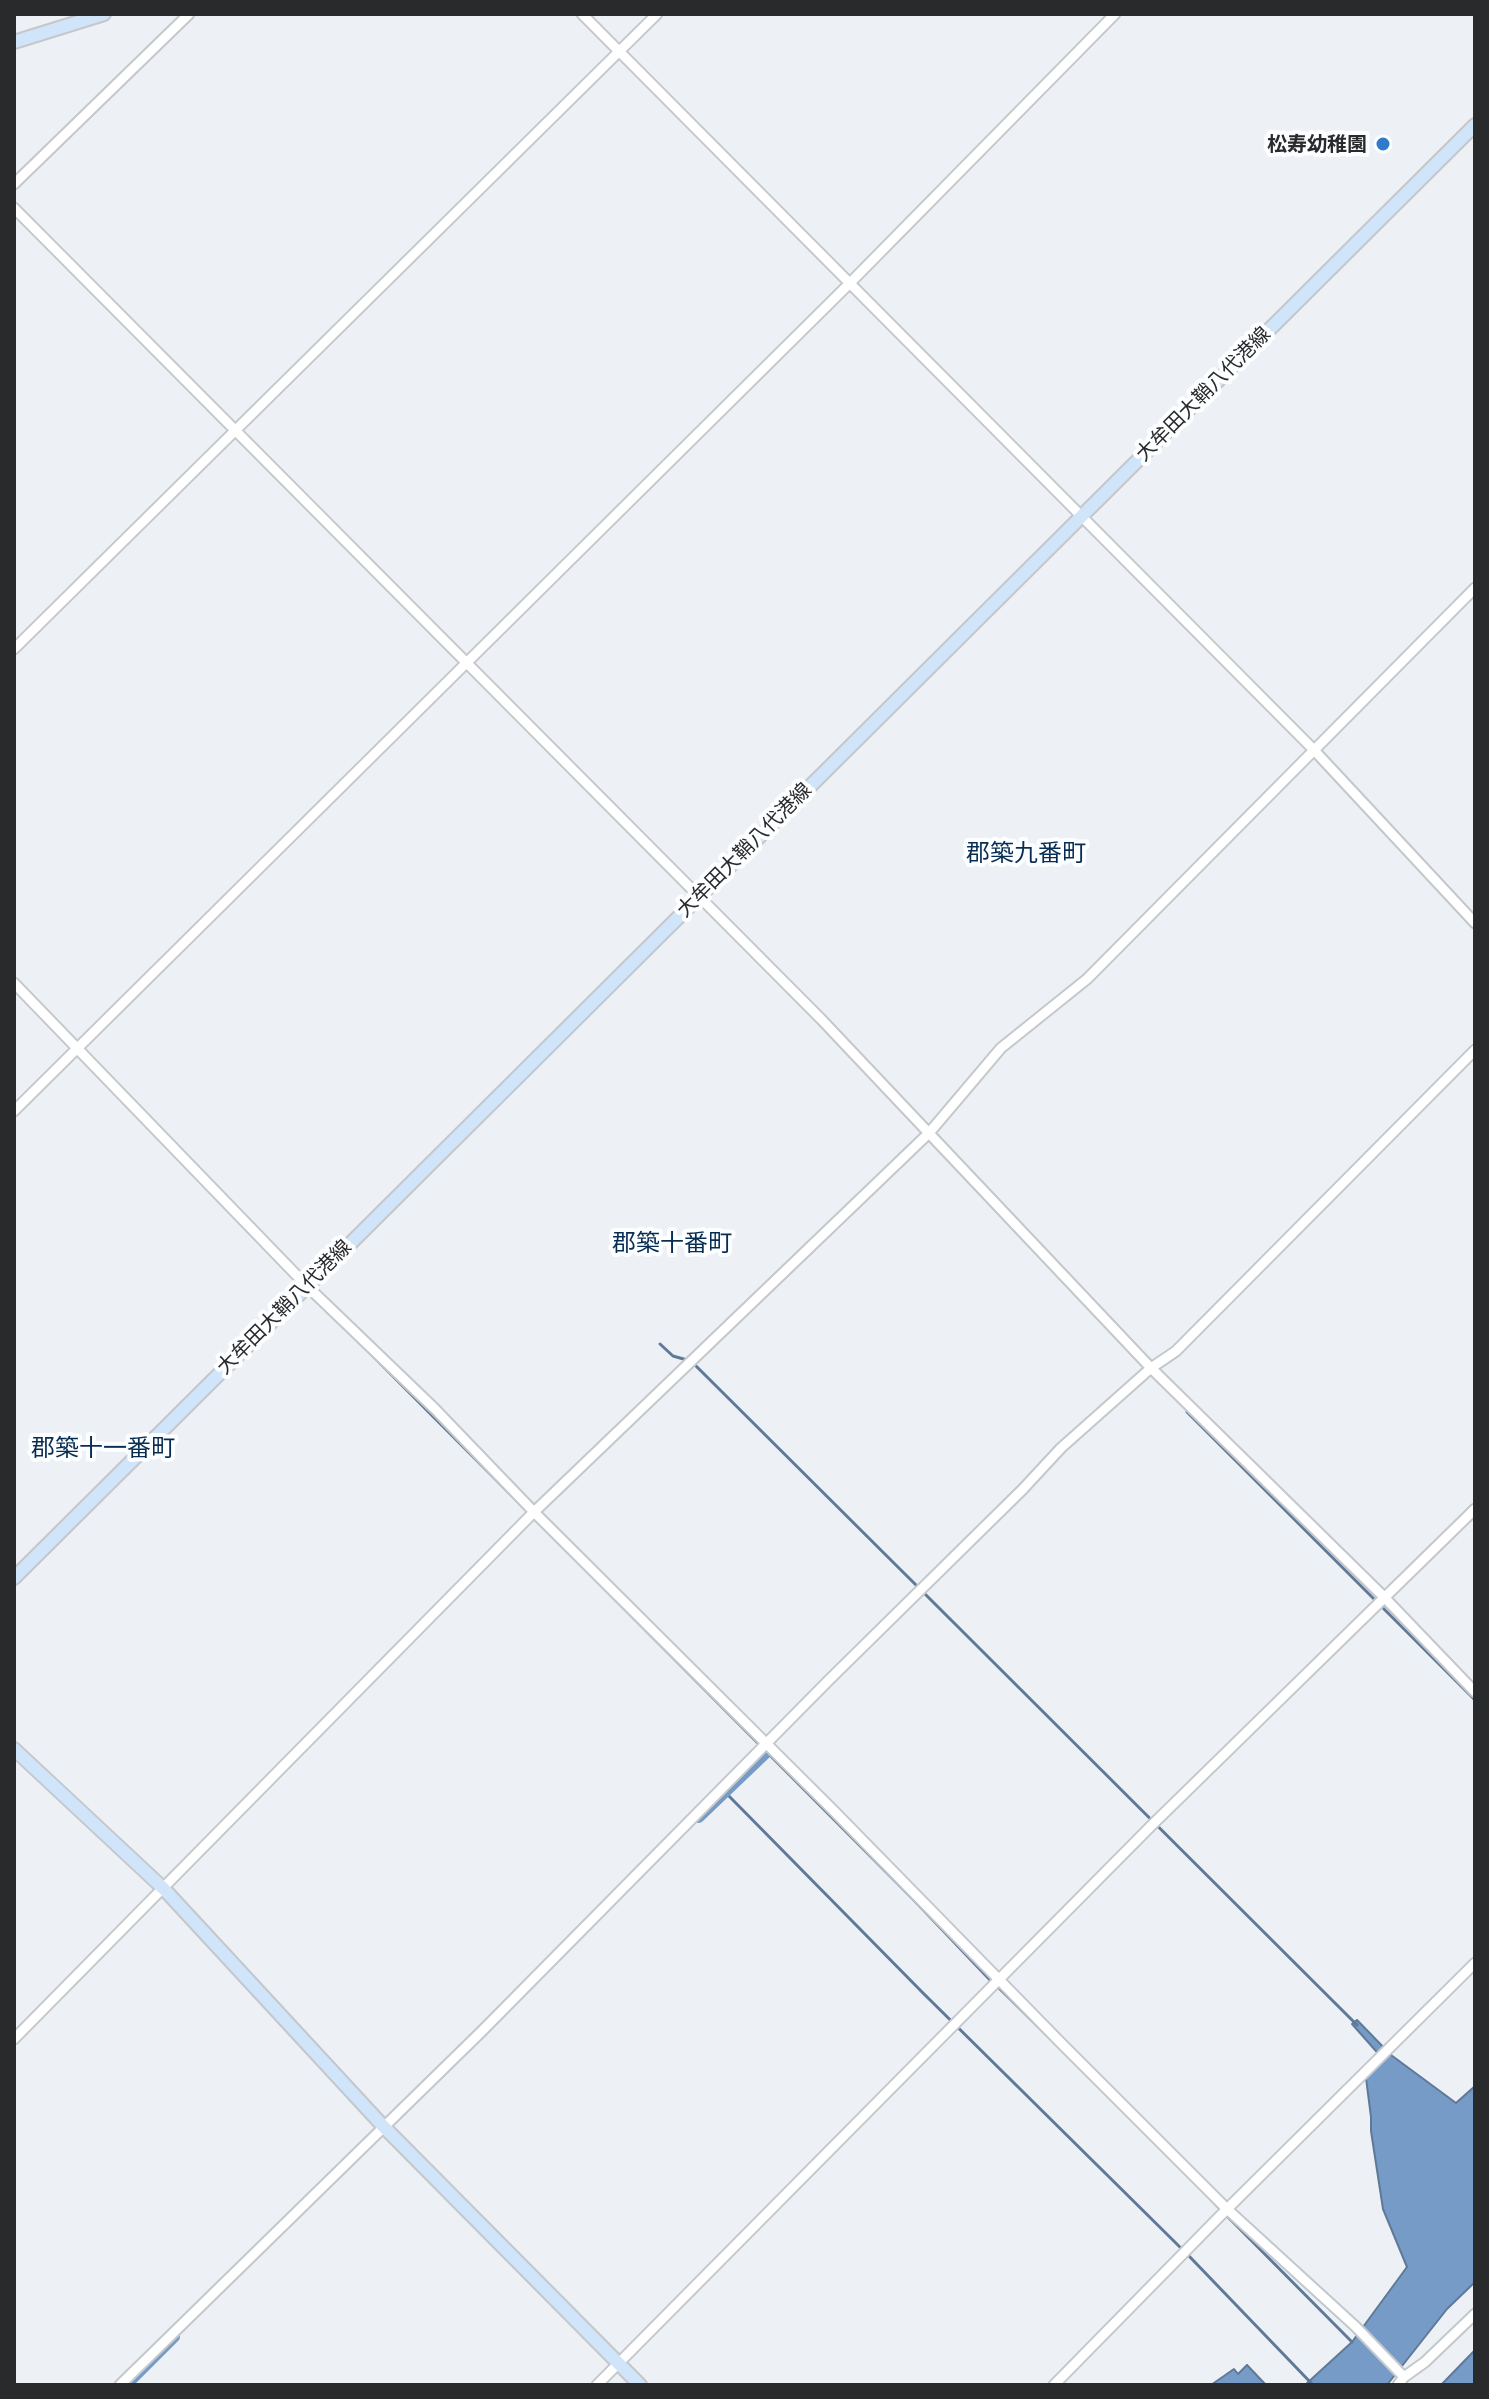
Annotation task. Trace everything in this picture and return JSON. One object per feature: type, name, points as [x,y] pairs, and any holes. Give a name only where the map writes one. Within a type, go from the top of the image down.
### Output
[{"type":"main road","points":[[14,42],[104,14]]},
{"type":"main road","name":"大牟田大鞘八代港線","points":[[14,1578],[1475,125]]},
{"type":"main road","points":[[14,1749],[164,1889],[383,2126],[640,2385]]},
{"type":"street","points":[[14,184],[189,14]]},
{"type":"street","points":[[582,14],[1313,749],[1475,923]]},
{"type":"street","points":[[14,649],[657,14]]},
{"type":"street","points":[[14,1111],[849,284],[1115,14]]},
{"type":"street","points":[[14,208],[821,1019],[1151,1368],[1475,1692]]},
{"type":"street","points":[[14,2039],[534,1512],[929,1133],[1001,1048],[1087,979],[1475,588]]},
{"type":"street","points":[[14,983],[306,1285],[435,1409],[763,1747],[1224,2212],[1356,2327],[1401,2381],[1475,2314]]},
{"type":"street","points":[[120,2385],[482,2031],[1061,1448],[1151,1368],[1176,1351],[1475,1050]]},
{"type":"street","points":[[597,2385],[1154,1822],[1475,1509]]},
{"type":"street","points":[[1054,2385],[1475,1963]]},
{"type":"water","points":[[1357,2020],[1391,2055],[1456,2103],[1475,2086],[1475,2282],[1447,2309],[1387,2385],[1305,2385],[1352,2342],[1407,2267],[1383,2209],[1371,2131],[1366,2078],[1383,2059],[1352,2024]]},
{"type":"water","points":[[1475,2350],[1475,2385],[1441,2385]]},
{"type":"water","points":[[1247,2365],[1266,2385],[1211,2385],[1234,2369],[1238,2374]]},
{"type":"waterway","points":[[344,1327],[991,1981]]},
{"type":"waterway","points":[[660,1344],[673,1356],[687,1360]]},
{"type":"waterway","points":[[694,1364],[918,1587]]},
{"type":"waterway","points":[[1187,1412],[1475,1700]]},
{"type":"waterway","points":[[924,1593],[1357,2025]]},
{"type":"waterway","points":[[699,1818],[767,1753]]},
{"type":"waterway","points":[[725,1792],[1189,2256],[1313,2385]]},
{"type":"waterway","points":[[997,1986],[1094,2082]]},
{"type":"waterway","points":[[1204,2192],[1221,2210]]},
{"type":"waterway","points":[[1226,2215],[1352,2342]]},
{"type":"waterway","points":[[127,2385],[175,2337]]},
{"type":"place","name":"松寿幼稚園","points":[[1383,144]]},
{"type":"district","name":"郡築九番町","points":[[1026,853]]},
{"type":"district","name":"郡築十番町","points":[[672,1243]]},
{"type":"district","name":"郡築十一番町","points":[[103,1448]]}]
